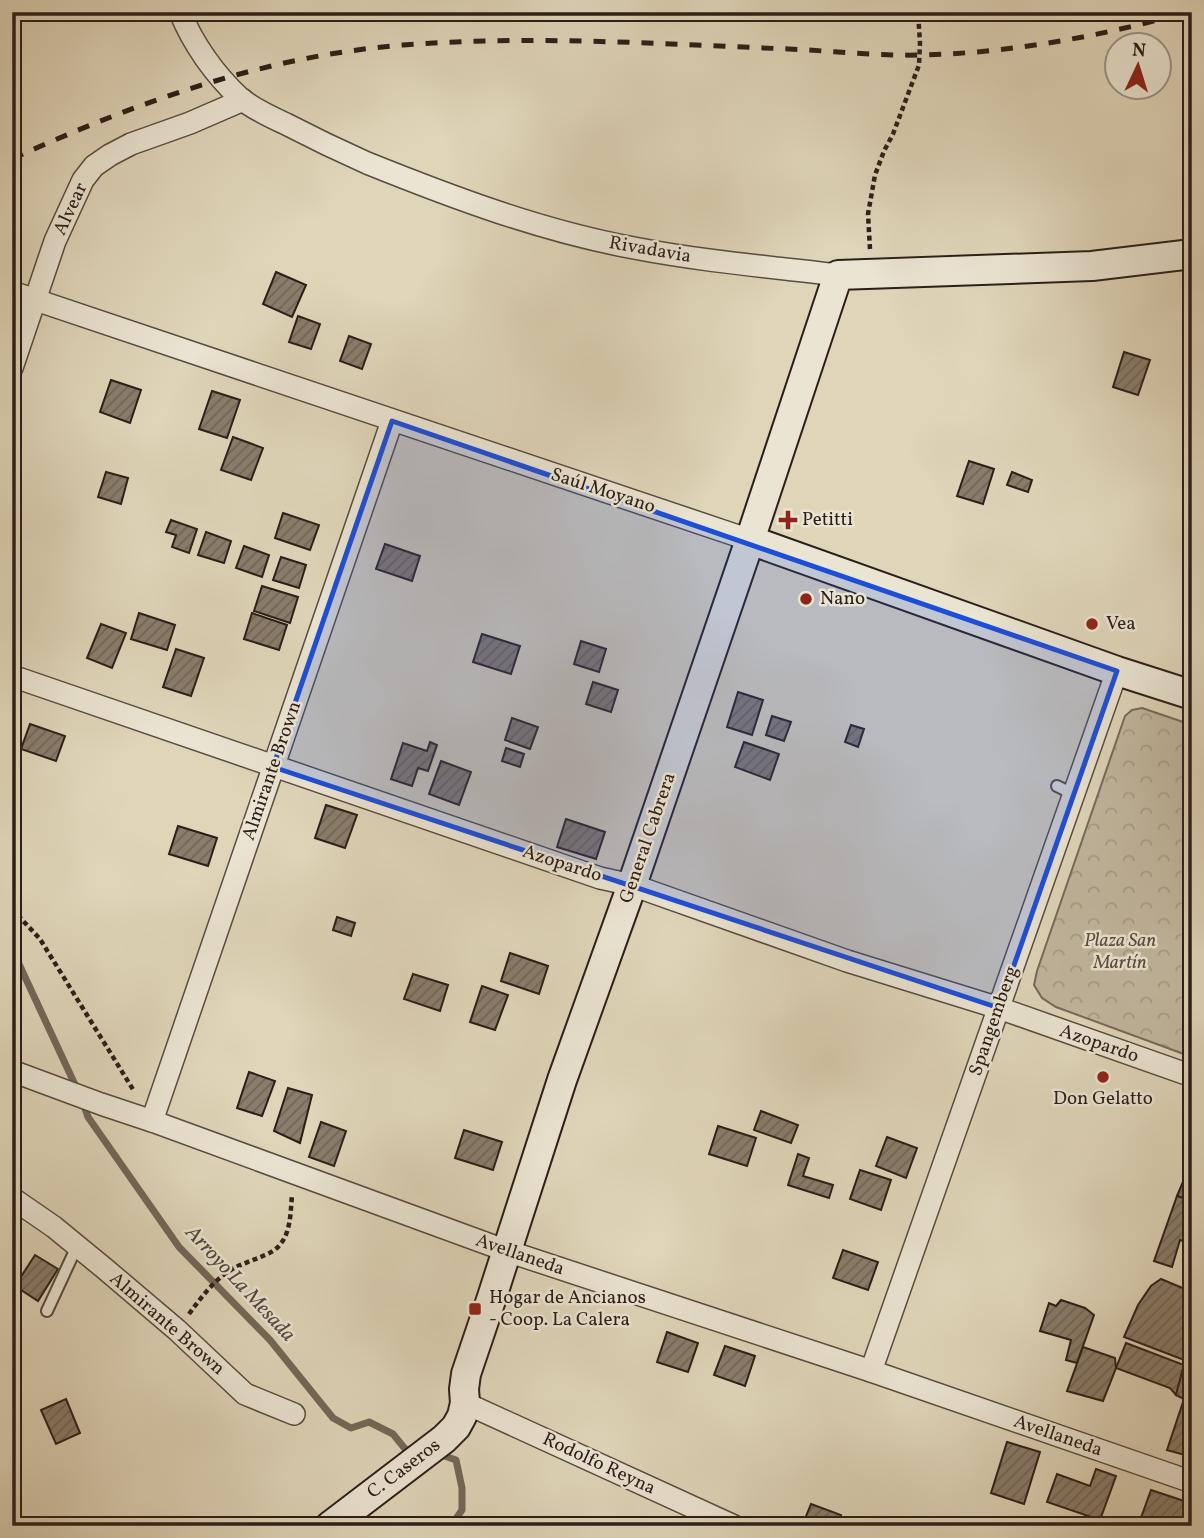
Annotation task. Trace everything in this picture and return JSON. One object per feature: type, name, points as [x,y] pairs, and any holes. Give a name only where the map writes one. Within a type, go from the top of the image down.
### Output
[{"type":"street","name":"Rivadavia","points":[[180,12],[221,79],[243,100],[269,116],[343,152],[456,198],[572,234],[633,248],[702,259],[838,275],[1092,266],[1192,254]]},
{"type":"street","name":"Alvear","points":[[12,368],[55,241],[71,203],[94,166],[131,144],[243,100]]},
{"type":"street","name":"General Cabrera","points":[[465,1403],[466,1374],[562,1080],[632,885],[838,275]]},
{"type":"street","name":"Saúl Moyano","points":[[12,292],[750,540],[1061,656],[1192,695]]},
{"type":"street","name":"Almirante Brown","points":[[152,1121],[392,421]]},
{"type":"street","name":"Spangemberg","points":[[871,1371],[999,1009],[1065,790],[1117,671]]},
{"type":"street","name":"Azopardo","points":[[12,677],[1192,1076]]},
{"type":"street","name":"Avellaneda","points":[[12,1071],[507,1251],[871,1371],[1192,1482]]},
{"type":"street","name":"Almirante Brown","points":[[12,1198],[54,1227],[177,1329],[245,1394],[294,1414]]},
{"type":"street","name":"C. Caseros","points":[[330,1526],[444,1439],[456,1427],[465,1403]]},
{"type":"street","name":"Rodolfo Reyna","points":[[465,1403],[734,1526]]},
{"type":"lane","points":[[47,1311],[77,1246]]},
{"type":"path","points":[[873,274],[868,214],[875,175],[919,65],[918,12]]},
{"type":"path","points":[[12,909],[40,939],[152,1121]]},
{"type":"path","points":[[204,1294],[227,1272],[281,1246],[290,1223],[293,1173]]},
{"type":"highlighted area","points":[[392,421],[1117,671],[999,1008],[273,767]]},
{"type":"green space","name":"Plaza San Martín","points":[[1142,708],[1192,725],[1192,1057],[1056,1007],[1042,998],[1034,985],[1125,716],[1132,710]]},
{"type":"building","points":[[276,272],[306,285],[292,317],[263,304]]},
{"type":"building","points":[[298,316],[320,324],[311,349],[289,342]]},
{"type":"building","points":[[349,336],[371,344],[362,369],[340,361]]},
{"type":"building","points":[[1124,352],[1150,360],[1138,395],[1113,387]]},
{"type":"building","points":[[111,380],[141,390],[130,423],[100,412]]},
{"type":"building","points":[[212,391],[240,400],[227,438],[199,429]]},
{"type":"building","points":[[233,437],[263,448],[251,480],[221,470]]},
{"type":"building","points":[[969,461],[994,469],[983,504],[957,496]]},
{"type":"building","points":[[106,472],[128,478],[121,504],[98,497]]},
{"type":"building","points":[[1012,472],[1032,480],[1028,492],[1007,485]]},
{"type":"building","points":[[283,513],[319,525],[310,550],[275,538]]},
{"type":"building","points":[[171,520],[197,529],[189,553],[172,547],[176,535],[166,532]]},
{"type":"building","points":[[206,532],[231,541],[224,563],[198,555]]},
{"type":"building","points":[[385,544],[420,556],[412,581],[376,569]]},
{"type":"building","points":[[244,546],[269,555],[262,577],[236,568]]},
{"type":"building","points":[[281,557],[306,565],[299,588],[273,580]]},
{"type":"building","points":[[262,586],[298,597],[290,623],[254,611]]},
{"type":"building","points":[[139,613],[175,625],[167,650],[131,639]]},
{"type":"building","points":[[252,613],[287,625],[279,650],[244,639]]},
{"type":"building","points":[[101,624],[126,633],[112,668],[87,658]]},
{"type":"building","points":[[482,634],[520,646],[511,674],[473,662]]},
{"type":"building","points":[[581,641],[606,649],[599,672],[574,664]]},
{"type":"building","points":[[176,649],[204,658],[191,696],[163,687]]},
{"type":"building","points":[[593,682],[618,690],[611,712],[586,704]]},
{"type":"building","points":[[738,692],[763,700],[752,735],[727,727]]},
{"type":"building","points":[[772,716],[791,722],[784,741],[766,735]]},
{"type":"building","points":[[512,718],[538,727],[530,749],[505,740]]},
{"type":"building","points":[[30,724],[65,736],[56,761],[21,749]]},
{"type":"building","points":[[851,725],[864,729],[858,747],[845,742]]},
{"type":"building","points":[[430,742],[437,745],[428,771],[418,768],[412,786],[391,779],[403,743],[427,751]]},
{"type":"building","points":[[744,742],[779,754],[770,780],[735,767]]},
{"type":"building","points":[[506,748],[524,754],[520,767],[502,761]]},
{"type":"building","points":[[441,761],[471,772],[459,805],[429,794]]},
{"type":"building","points":[[326,805],[357,815],[345,848],[315,838]]},
{"type":"building","points":[[566,819],[605,832],[596,859],[557,847]]},
{"type":"building","points":[[178,826],[217,838],[208,866],[169,854]]},
{"type":"building","points":[[337,917],[355,923],[351,936],[333,930]]},
{"type":"building","points":[[510,953],[548,966],[539,994],[501,981]]},
{"type":"building","points":[[413,974],[448,985],[440,1011],[404,999]]},
{"type":"building","points":[[482,986],[508,995],[495,1030],[470,1022]]},
{"type":"building","points":[[249,1072],[275,1081],[262,1116],[237,1108]]},
{"type":"building","points":[[288,1088],[312,1095],[300,1143],[274,1131]]},
{"type":"building","points":[[761,1111],[798,1125],[791,1143],[754,1130]]},
{"type":"building","points":[[321,1122],[346,1131],[334,1166],[309,1157]]},
{"type":"building","points":[[718,1126],[756,1138],[747,1166],[709,1154]]},
{"type":"building","points":[[464,1130],[502,1142],[493,1170],[455,1158]]},
{"type":"building","points":[[887,1137],[917,1148],[906,1178],[876,1166]]},
{"type":"building","points":[[798,1154],[809,1158],[803,1176],[833,1185],[829,1198],[788,1185]]},
{"type":"building","points":[[860,1170],[891,1180],[881,1210],[850,1199]]},
{"type":"building","points":[[1185,1177],[1192,1179],[1192,1201],[1177,1196]]},
{"type":"building","points":[[1177,1196],[1192,1201],[1192,1244],[1180,1240],[1172,1267],[1154,1261]]},
{"type":"building","points":[[843,1250],[878,1262],[868,1290],[833,1278]]},
{"type":"building","points":[[35,1255],[58,1269],[38,1301],[15,1286]]},
{"type":"building","points":[[1161,1279],[1192,1292],[1192,1363],[1124,1337],[1138,1305],[1151,1286]]},
{"type":"building","points":[[1061,1300],[1085,1308],[1094,1315],[1077,1363],[1066,1360],[1071,1340],[1040,1331],[1049,1303],[1056,1306]]},
{"type":"building","points":[[667,1332],[698,1343],[688,1372],[657,1362]]},
{"type":"building","points":[[1126,1343],[1184,1365],[1176,1395],[1170,1388],[1116,1368]]},
{"type":"building","points":[[725,1346],[755,1356],[745,1386],[714,1375]]},
{"type":"building","points":[[1083,1347],[1115,1358],[1116,1368],[1103,1401],[1067,1391]]},
{"type":"building","points":[[1184,1365],[1192,1368],[1192,1457],[1167,1450],[1184,1399],[1176,1395]]},
{"type":"building","points":[[66,1399],[80,1433],[56,1444],[41,1410]]},
{"type":"building","points":[[1007,1442],[1040,1452],[1024,1504],[991,1493]]},
{"type":"building","points":[[1096,1469],[1116,1476],[1100,1520],[1047,1502],[1057,1474],[1090,1486]]},
{"type":"building","points":[[1151,1490],[1190,1503],[1182,1526],[1138,1526]]},
{"type":"building","points":[[811,1504],[841,1515],[837,1526],[802,1526]]},
{"type":"waterway","name":"Arroyo La Mesada","points":[[12,949],[77,1089]]},
{"type":"waterway","name":"Arroyo La Mesada","points":[[82,1100],[88,1117],[179,1247],[270,1340],[333,1418],[351,1428],[369,1422],[393,1434],[406,1450],[415,1449]]},
{"type":"waterway","name":"Arroyo La Mesada","points":[[436,1453],[456,1460],[462,1488],[462,1510],[451,1526]]},
{"type":"railway","points":[[12,159],[106,119],[203,85],[301,59],[352,51],[451,42],[596,41],[888,55],[955,54],[1056,42],[1188,12]]},
{"type":"place","name":"Petitti","points":[[788,520]]},
{"type":"place","name":"Nano","points":[[806,599]]},
{"type":"place","name":"Vea","points":[[1092,624]]},
{"type":"place","name":"Don Gelatto","points":[[1103,1077]]},
{"type":"place","name":"Hogar de Ancianos - Coop. La Calera","points":[[475,1309]]}]
